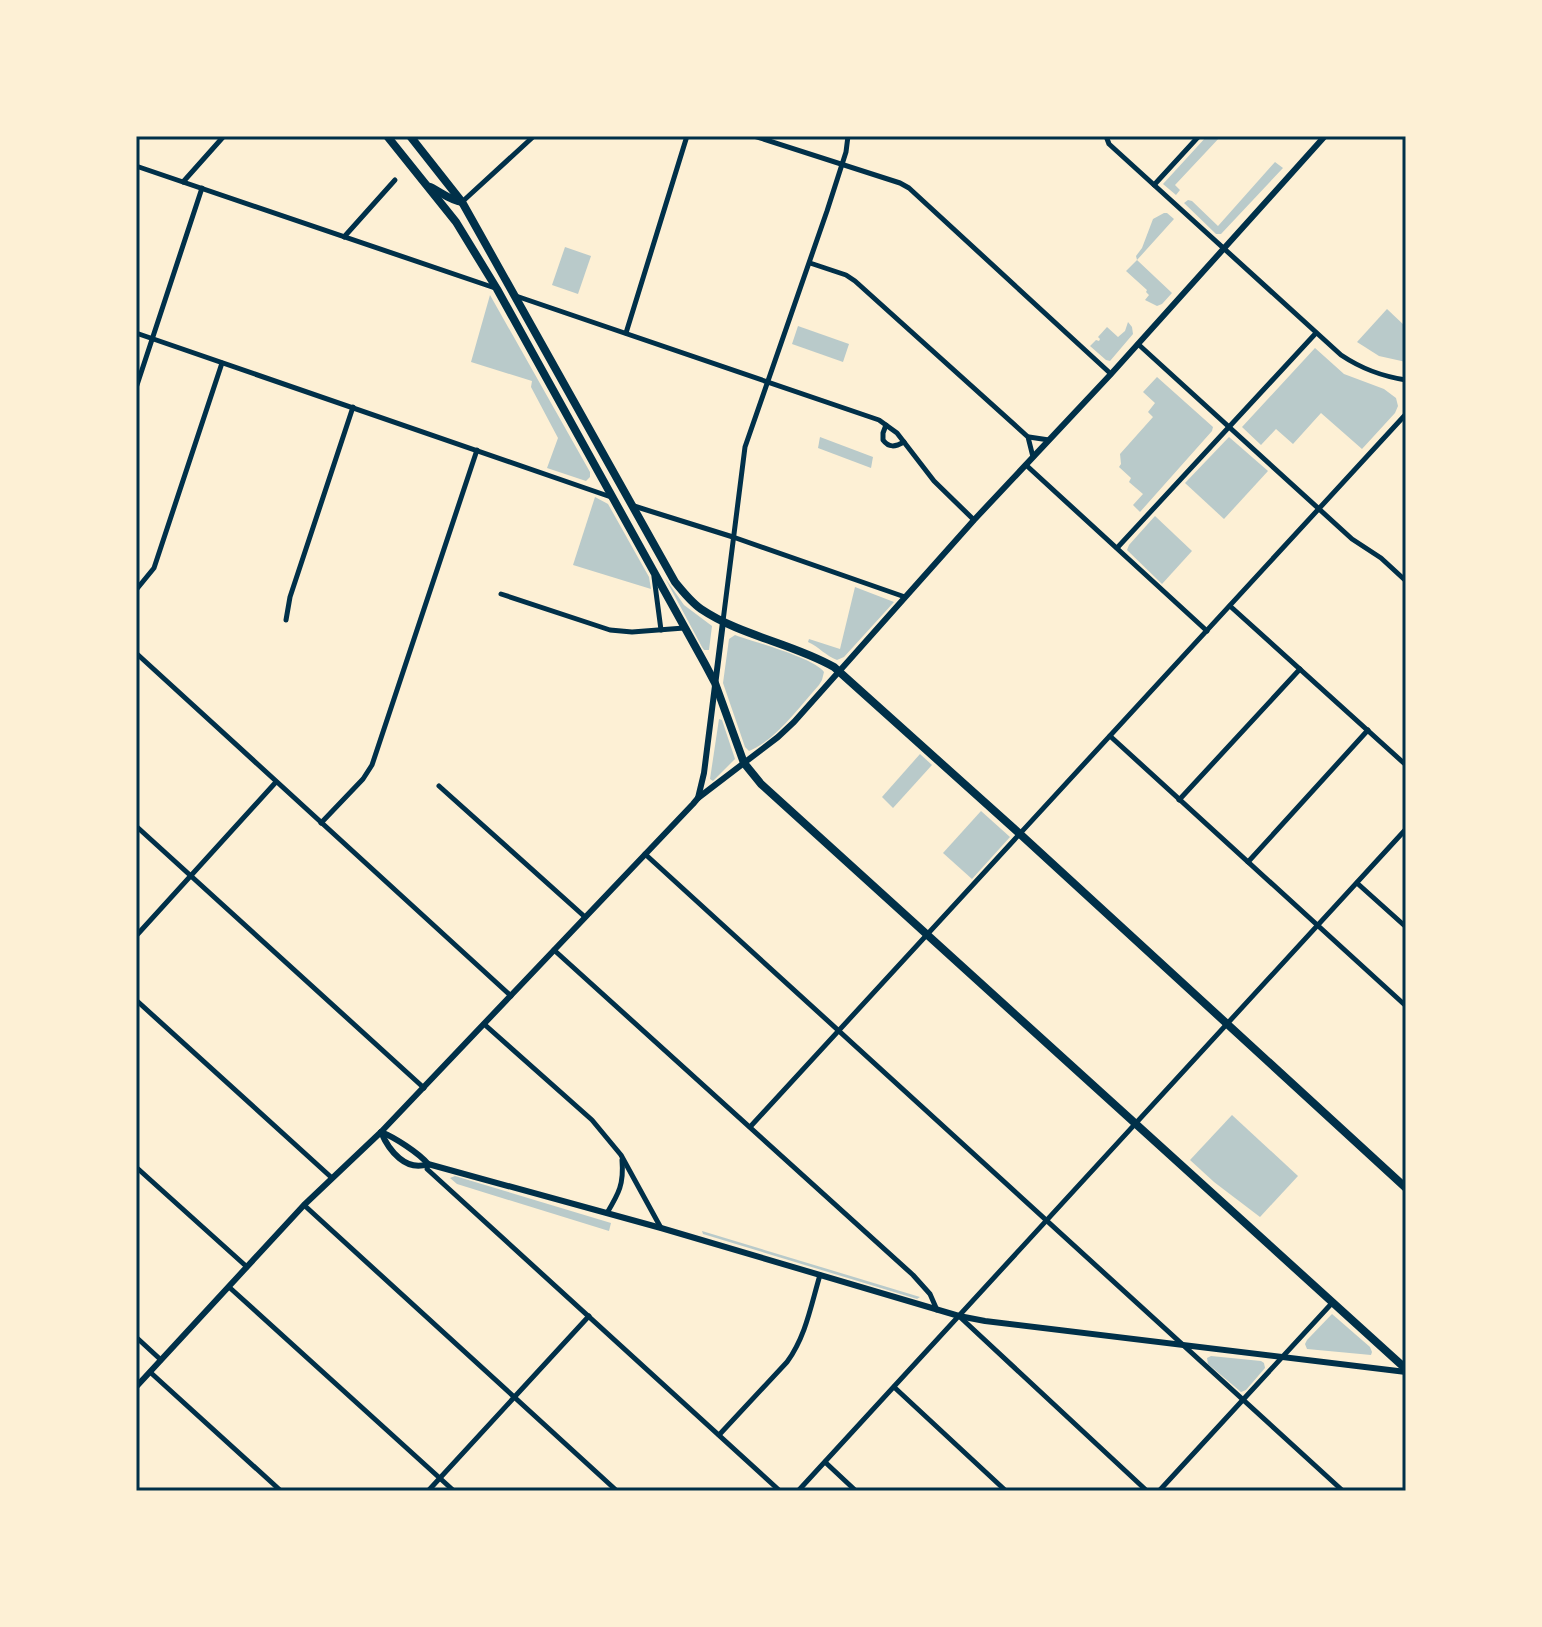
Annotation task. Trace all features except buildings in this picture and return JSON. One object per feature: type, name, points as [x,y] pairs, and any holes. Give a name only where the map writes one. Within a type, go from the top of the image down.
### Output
[{"type":"main road","points":[[387,136],[456,222],[497,289],[715,683],[744,763],[761,784],[1406,1370]]},
{"type":"main road","points":[[410,136],[462,202],[675,582],[692,601],[723,622],[816,657],[839,671],[1406,1188]]},
{"type":"main road","points":[[429,187],[453,201],[462,202]]},
{"type":"main road","points":[[456,222],[462,202]]},
{"type":"street","points":[[183,182],[224,136]]},
{"type":"street","points":[[462,202],[534,136]]},
{"type":"street","points":[[626,333],[687,136]]},
{"type":"street","points":[[754,136],[909,188],[1111,374]]},
{"type":"street","points":[[698,798],[704,773],[745,447],[810,263],[842,165],[848,136]]},
{"type":"street","points":[[1106,136],[1109,144],[1341,355],[1361,368],[1406,380]]},
{"type":"street","points":[[1154,185],[1199,136]]},
{"type":"street","points":[[136,1387],[304,1205],[424,1088],[698,798],[778,737],[1325,136]]},
{"type":"street","points":[[136,166],[497,289]]},
{"type":"street","points":[[344,237],[395,180]]},
{"type":"street","points":[[136,388],[202,188]]},
{"type":"street","points":[[810,263],[855,281],[1028,437],[1049,440]]},
{"type":"street","points":[[516,296],[879,420],[904,442],[934,481],[974,520]]},
{"type":"street","points":[[136,333],[611,497]]},
{"type":"street","points":[[1117,548],[1316,333]]},
{"type":"street","points":[[1138,344],[1352,539],[1381,558],[1406,581]]},
{"type":"street","points":[[136,590],[154,568],[222,363]]},
{"type":"street","points":[[286,620],[290,597],[353,407]]},
{"type":"street","points":[[750,1127],[1406,414]]},
{"type":"street","points":[[886,425],[883,440],[887,445],[904,442]]},
{"type":"street","points":[[1028,437],[1033,457]]},
{"type":"street","points":[[321,823],[363,779],[372,765],[477,450]]},
{"type":"street","points":[[1026,465],[1207,631]]},
{"type":"street","points":[[633,506],[905,597]]},
{"type":"street","points":[[653,572],[661,630]]},
{"type":"street","points":[[501,594],[610,630],[632,632],[684,628]]},
{"type":"street","points":[[1230,606],[1406,765]]},
{"type":"street","points":[[136,653],[511,996]]},
{"type":"street","points":[[1179,800],[1300,669]]},
{"type":"street","points":[[1248,862],[1368,730]]},
{"type":"street","points":[[1110,736],[1406,1006]]},
{"type":"street","points":[[136,936],[276,782]]},
{"type":"street","points":[[439,786],[585,917]]},
{"type":"street","points":[[136,826],[424,1088]]},
{"type":"street","points":[[798,1491],[1406,829]]},
{"type":"street","points":[[645,854],[1343,1491]]},
{"type":"street","points":[[1357,883],[1406,927]]},
{"type":"street","points":[[554,950],[913,1275],[930,1294],[938,1311]]},
{"type":"street","points":[[136,1000],[332,1178]]},
{"type":"street","points":[[484,1024],[592,1120],[621,1155],[661,1228]]},
{"type":"street","points":[[381,1132],[396,1138],[423,1158],[428,1164],[427,1169],[780,1491]]},
{"type":"street","points":[[381,1132],[388,1147],[405,1162],[417,1166],[428,1164],[607,1213],[959,1316],[1406,1370]]},
{"type":"street","points":[[607,1213],[624,1179],[621,1155]]},
{"type":"street","points":[[136,1167],[247,1267]]},
{"type":"street","points":[[304,1205],[617,1491]]},
{"type":"street","points":[[719,1435],[796,1350],[820,1275]]},
{"type":"street","points":[[229,1287],[454,1491]]},
{"type":"street","points":[[1159,1491],[1333,1302]]},
{"type":"street","points":[[428,1491],[589,1316]]},
{"type":"street","points":[[959,1316],[1147,1491]]},
{"type":"street","points":[[136,1337],[161,1360]]},
{"type":"street","points":[[150,1372],[281,1491]]},
{"type":"street","points":[[894,1387],[1006,1491]]},
{"type":"street","points":[[825,1462],[856,1491]]},
{"type":"shaded area","points":[[1207,136],[1221,136],[1175,185],[1180,190],[1176,195],[1163,184]]},
{"type":"shaded area","points":[[1275,162],[1283,168],[1221,234],[1216,234],[1184,203],[1192,201],[1218,226]]},
{"type":"shaded area","points":[[1167,213],[1174,219],[1137,260],[1153,219]]},
{"type":"shaded area","points":[[565,247],[591,256],[578,294],[552,285]]},
{"type":"shaded area","points":[[1137,260],[1172,293],[1162,304],[1157,306],[1145,300],[1149,295],[1147,290],[1126,271]]},
{"type":"shaded area","points":[[490,295],[590,472],[586,481],[547,468],[558,438],[531,387],[532,381],[471,362]]},
{"type":"shaded area","points":[[1387,309],[1406,327],[1406,362],[1379,356],[1357,342]]},
{"type":"shaded area","points":[[1128,322],[1133,334],[1110,361],[1090,346],[1099,341],[1098,337],[1107,327],[1118,337],[1125,331]]},
{"type":"shaded area","points":[[798,326],[849,344],[843,362],[792,344]]},
{"type":"shaded area","points":[[1315,348],[1344,374],[1384,389],[1396,398],[1398,406],[1395,413],[1362,449],[1321,413],[1293,444],[1276,429],[1261,445],[1242,427]]},
{"type":"shaded area","points":[[1157,377],[1213,427],[1140,512],[1133,505],[1143,494],[1129,482],[1131,478],[1119,467],[1120,454],[1153,417],[1148,412],[1155,403],[1143,392]]},
{"type":"shaded area","points":[[820,437],[873,457],[871,468],[818,448]]},
{"type":"shaded area","points":[[1229,437],[1268,471],[1224,519],[1185,483]]},
{"type":"shaded area","points":[[595,497],[608,504],[649,577],[651,589],[573,565]]},
{"type":"shaded area","points":[[1155,516],[1192,551],[1162,584],[1127,550]]},
{"type":"shaded area","points":[[665,578],[684,605],[712,626],[709,650],[702,647]]},
{"type":"shaded area","points":[[855,587],[894,602],[844,657],[837,660],[808,642],[809,639],[840,649]]},
{"type":"shaded area","points":[[735,635],[796,656],[824,672],[819,685],[787,722],[769,739],[749,751],[723,683],[729,639]]},
{"type":"shaded area","points":[[719,719],[722,720],[735,759],[713,781],[710,779]]},
{"type":"shaded area","points":[[920,754],[932,765],[893,808],[882,797]]},
{"type":"shaded area","points":[[981,811],[1010,837],[972,879],[943,853]]},
{"type":"shaded area","points":[[1232,1115],[1298,1176],[1260,1217],[1190,1160]]},
{"type":"shaded area","points":[[455,1176],[611,1223],[609,1231],[457,1184],[450,1178]]},
{"type":"shaded area","points":[[702,1231],[920,1297],[917,1299],[703,1234]]},
{"type":"shaded area","points":[[1332,1314],[1370,1347],[1371,1355],[1307,1349],[1307,1340]]},
{"type":"shaded area","points":[[1207,1358],[1261,1361],[1265,1368],[1241,1392],[1208,1364]]}]
